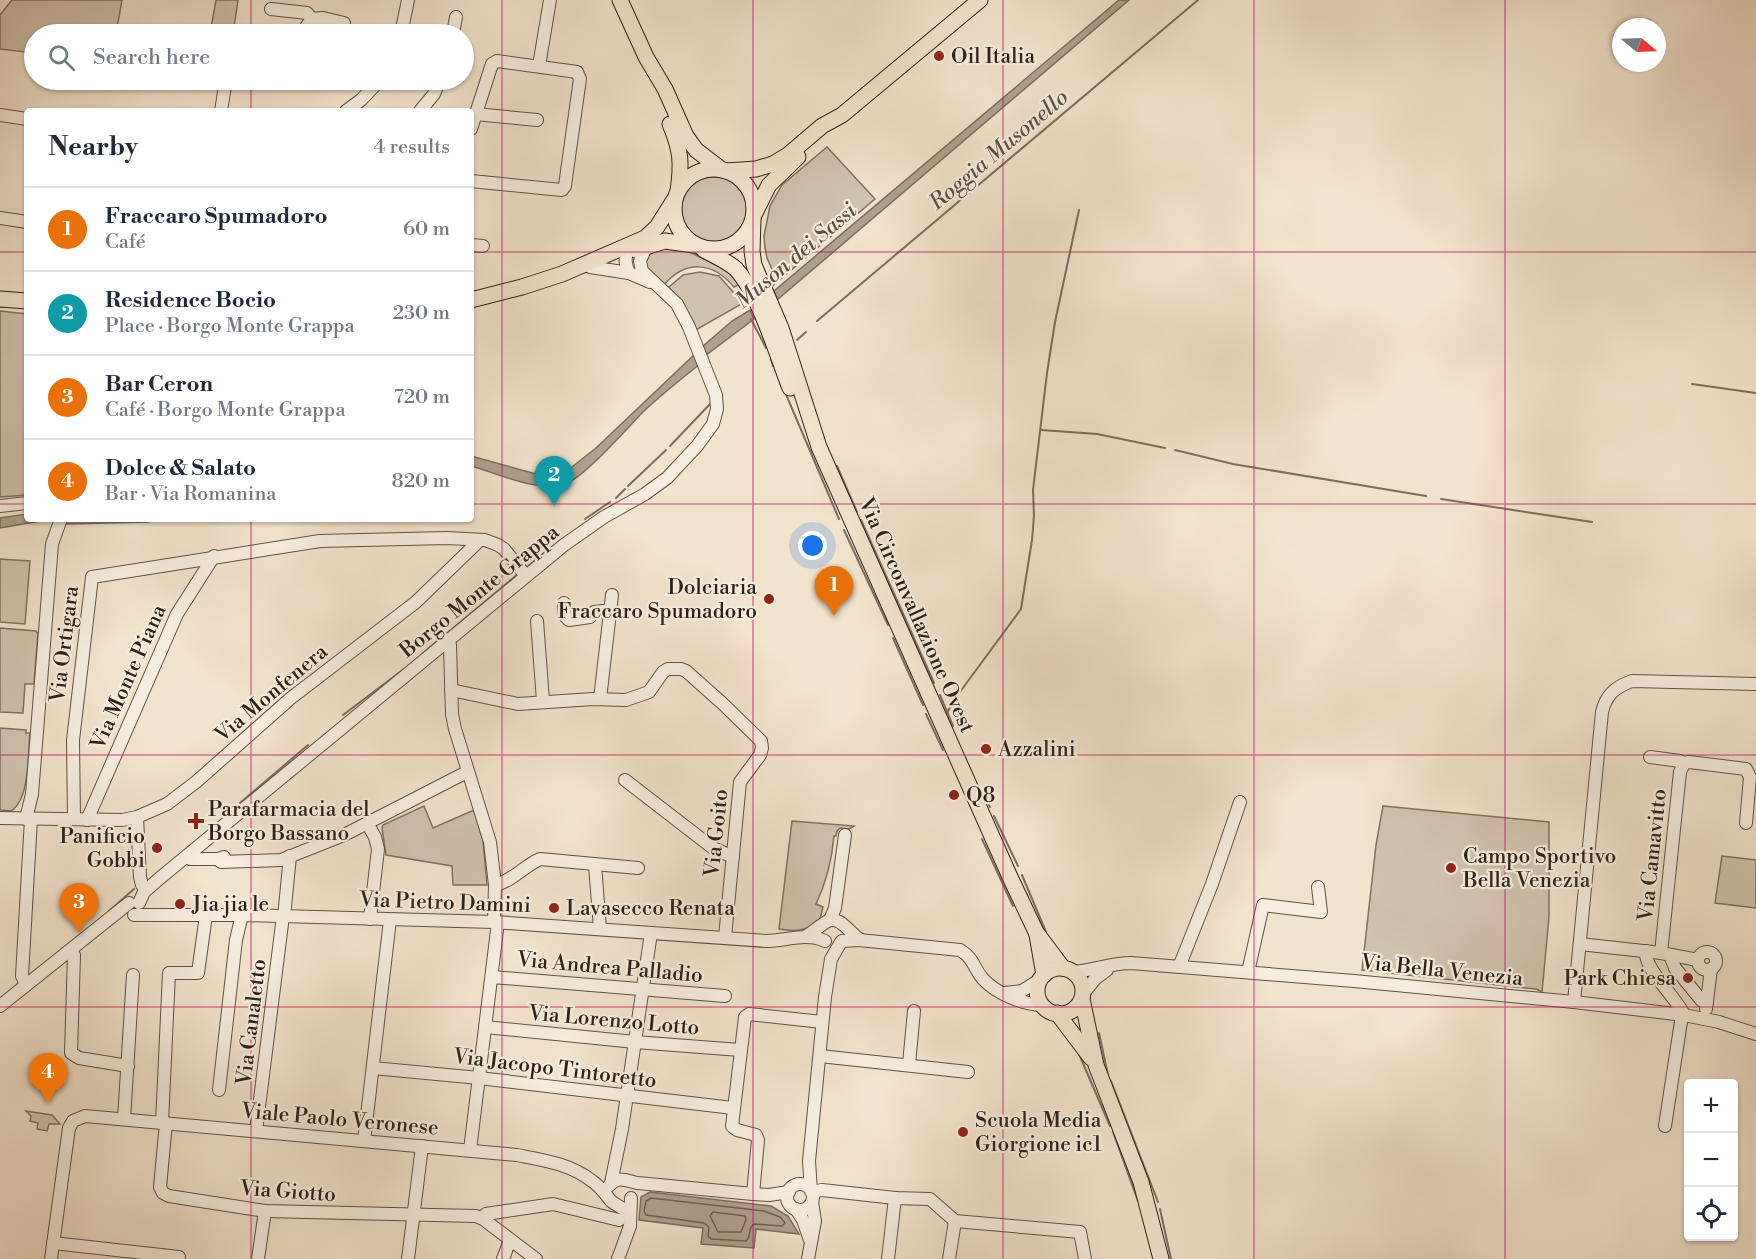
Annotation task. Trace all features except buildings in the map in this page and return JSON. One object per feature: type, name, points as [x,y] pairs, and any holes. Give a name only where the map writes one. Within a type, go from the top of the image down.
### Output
[{"type":"main road","name":"Via Circonvallazione Ovest","points":[[620,0],[686,136],[696,150],[724,170],[739,177],[748,188],[753,201],[752,251],[759,293],[768,314],[785,339],[819,447],[1036,932],[1043,977],[1038,995],[1042,1005],[1049,1011],[1057,1013],[1096,1065]]},
{"type":"main road","points":[[474,299],[590,267],[665,241],[716,250],[732,245],[745,234],[766,189],[774,179],[826,134],[842,115],[980,0]]},
{"type":"main road","name":"Via Circonvallazione Ovest","points":[[646,57],[656,92],[680,150],[681,164],[674,214],[678,228],[687,240],[734,267],[759,293]]},
{"type":"main road","points":[[562,274],[645,238],[652,232],[684,182],[701,171],[756,169],[773,164],[788,155],[822,126],[842,115]]},
{"type":"main road","points":[[0,299],[24,301]]},
{"type":"main road","name":"Via Circonvallazione Ovest","points":[[1036,932],[1082,983],[1082,997],[1096,1065],[1122,1126],[1141,1182],[1161,1259]]},
{"type":"main road","points":[[1043,977],[1050,971],[1068,970]]},
{"type":"main road","points":[[1057,1013],[1072,1010],[1082,997]]},
{"type":"street","points":[[403,24],[408,0]]},
{"type":"street","points":[[539,66],[550,0]]},
{"type":"street","points":[[271,9],[307,13],[312,19]]},
{"type":"street","points":[[455,24],[456,17]]},
{"type":"street","points":[[308,24],[312,19],[323,18],[344,23]]},
{"type":"street","points":[[474,118],[492,64],[497,61],[575,70],[580,79],[565,186],[562,190],[474,181]]},
{"type":"street","points":[[221,108],[224,90]]},
{"type":"street","points":[[350,108],[370,90]]},
{"type":"street","points":[[422,108],[436,90]]},
{"type":"street","points":[[475,114],[537,120]]},
{"type":"street","points":[[0,115],[24,118]]},
{"type":"street","points":[[0,218],[24,222]]},
{"type":"street","points":[[629,273],[626,261],[629,249],[644,242],[652,232]]},
{"type":"street","name":"Borgo Monte Grappa","points":[[0,1006],[109,920],[134,907],[138,894],[147,890],[526,576],[593,524],[658,486],[697,446],[713,424],[717,409],[716,395],[697,347],[676,304],[644,273],[641,267],[640,261],[646,247]]},
{"type":"street","points":[[590,267],[629,273],[657,285]]},
{"type":"street","points":[[0,506],[24,503]]},
{"type":"street","points":[[26,986],[22,976],[28,819],[32,794],[52,544],[60,523]]},
{"type":"street","name":"Via Ortigara","points":[[74,819],[73,740],[92,576],[320,541],[447,538],[480,540]]},
{"type":"street","points":[[480,540],[492,542],[501,547],[526,576]]},
{"type":"street","name":"Via Monfenera","points":[[0,818],[122,820],[138,817],[167,804],[196,782],[291,698],[416,602],[480,540]]},
{"type":"street","name":"Via Monte Piana","points":[[87,820],[172,624],[214,556]]},
{"type":"street","points":[[451,690],[518,704],[600,699],[612,595]]},
{"type":"street","points":[[564,603],[565,616],[569,620],[590,617],[594,612],[612,610]]},
{"type":"street","points":[[537,621],[543,701]]},
{"type":"street","points":[[448,641],[452,714],[467,772],[488,832],[495,885],[496,922],[492,977],[470,1150]]},
{"type":"street","name":"Via Goito","points":[[600,699],[619,700],[645,694],[663,672],[668,669],[681,669],[722,703],[761,741],[760,755],[740,782],[725,937]]},
{"type":"street","points":[[1574,1002],[1602,712],[1607,698],[1617,687],[1632,681],[1756,684]]},
{"type":"street","name":"Via Camavitto","points":[[1650,757],[1746,769],[1750,777],[1746,823]]},
{"type":"street","name":"Via Camavitto","points":[[1666,954],[1680,772],[1684,763]]},
{"type":"street","points":[[188,856],[190,859],[238,856],[288,857],[344,835],[467,772]]},
{"type":"street","points":[[625,780],[713,848],[733,857]]},
{"type":"street","points":[[1179,967],[1212,884],[1240,802]]},
{"type":"street","points":[[138,817],[140,877],[142,885],[147,890]]},
{"type":"street","points":[[367,823],[375,837],[378,849],[370,919]]},
{"type":"street","points":[[808,1259],[815,1215],[809,1161],[822,1022],[831,959],[845,935],[834,923],[845,835]]},
{"type":"street","name":"Via Canaletto","points":[[256,1131],[275,994],[288,857]]},
{"type":"street","points":[[495,885],[502,884],[529,864],[540,859],[638,868]]},
{"type":"street","points":[[595,865],[600,929]]},
{"type":"street","points":[[1248,972],[1263,905],[1321,912],[1318,886]]},
{"type":"street","name":"Via Pietro Damini","points":[[134,907],[154,913],[496,922],[774,941],[806,936]]},
{"type":"street","points":[[164,1123],[169,973],[198,973],[206,915]]},
{"type":"street","points":[[219,1090],[236,940],[242,915]]},
{"type":"street","points":[[364,1141],[390,920]]},
{"type":"street","points":[[806,936],[834,923]]},
{"type":"street","points":[[834,923],[861,940]]},
{"type":"street","points":[[831,959],[821,933],[834,923]]},
{"type":"street","points":[[618,1259],[629,1229],[612,1192],[651,933]]},
{"type":"street","points":[[806,936],[813,936],[833,944],[841,941],[861,940],[960,950],[971,958],[983,979],[1015,1000],[1042,1005]]},
{"type":"street","name":"Via Camavitto","points":[[1580,944],[1646,951],[1698,960],[1703,969],[1711,969],[1707,1002]]},
{"type":"street","points":[[71,951],[74,955],[71,1053],[79,1058],[129,1066]]},
{"type":"street","points":[[1646,951],[1646,962],[1681,1007],[1683,1015],[1665,1126]]},
{"type":"street","points":[[1666,954],[1702,1001],[1707,1002],[1705,1019]]},
{"type":"street","points":[[1082,997],[1101,974],[1122,963]]},
{"type":"street","name":"Via Bella Venezia","points":[[1068,970],[1097,970],[1122,963],[1248,972],[1574,1002],[1683,1015],[1756,1034]]},
{"type":"street","points":[[124,1119],[133,975]]},
{"type":"street","name":"Via Andrea Palladio","points":[[492,977],[725,996]]},
{"type":"street","points":[[1004,993],[1022,991],[1043,977]]},
{"type":"street","points":[[909,1064],[914,1011]]},
{"type":"street","points":[[753,1194],[758,1140],[751,1132],[733,1129],[733,1108],[745,1017],[749,1014],[822,1022]]},
{"type":"street","name":"Via Lorenzo Lotto","points":[[485,1027],[740,1050]]},
{"type":"street","points":[[820,1056],[968,1072]]},
{"type":"street","name":"Via Jacopo Tintoretto","points":[[373,1068],[733,1108]]},
{"type":"street","name":"Viale Paolo Veronese","points":[[53,1242],[69,1128],[77,1118],[124,1119],[517,1155],[577,1171],[612,1192]]},
{"type":"street","name":"Via Giotto","points":[[164,1123],[160,1187],[163,1193],[169,1196],[265,1211],[476,1216],[482,1218],[486,1214],[553,1204],[624,1217]]},
{"type":"street","points":[[408,1259],[422,1146]]},
{"type":"street","points":[[809,1161],[792,1189],[788,1201],[803,1220],[811,1244]]},
{"type":"street","points":[[612,1192],[618,1179],[753,1194],[769,1195],[803,1185],[814,1195],[930,1199],[955,1221],[1080,1232],[1085,1259]]},
{"type":"street","points":[[624,1217],[632,1196],[631,1186],[627,1181]]},
{"type":"street","points":[[612,1192],[624,1204],[649,1183]]},
{"type":"street","points":[[769,1195],[794,1208],[804,1209],[814,1195]]},
{"type":"street","points":[[888,1259],[895,1198]]},
{"type":"street","points":[[258,1259],[265,1211]]},
{"type":"street","points":[[482,1218],[536,1259]]},
{"type":"street","points":[[949,1259],[955,1221]]},
{"type":"street","points":[[503,1259],[510,1240]]},
{"type":"street","points":[[51,1259],[53,1242],[179,1257]]},
{"type":"shaded area","points":[[12,0],[122,0],[118,24],[24,24],[24,52],[0,49],[0,15]]},
{"type":"shaded area","points":[[216,0],[238,0],[234,24],[212,24]]},
{"type":"shaded area","points":[[827,147],[875,199],[770,288],[766,280],[775,276],[767,258],[764,236],[770,206],[782,185]]},
{"type":"shaded area","points":[[707,177],[721,177],[733,182],[742,191],[747,210],[745,223],[738,234],[721,243],[707,243],[695,238],[686,229],[681,217],[681,203],[686,191],[695,182]]},
{"type":"shaded area","points":[[654,247],[681,248],[725,269],[740,284],[734,287],[717,272],[699,267],[681,271],[664,285],[647,273],[644,263]]},
{"type":"shaded area","points":[[700,272],[719,276],[734,293],[740,290],[745,302],[694,331],[668,288],[683,275]]},
{"type":"shaded area","points":[[0,311],[24,314],[24,495],[0,497]]},
{"type":"shaded area","points":[[0,559],[30,561],[25,624],[0,622]]},
{"type":"shaded area","points":[[0,628],[36,631],[38,634],[34,684],[25,684],[23,713],[0,712]]},
{"type":"shaded area","points":[[0,728],[26,730],[26,733],[30,733],[25,787],[22,797],[11,811],[0,810]]},
{"type":"shaded area","points":[[424,806],[433,828],[474,810],[483,841],[487,885],[453,885],[452,866],[386,855],[383,825]]},
{"type":"shaded area","points":[[1383,806],[1549,822],[1549,917],[1542,992],[1536,989],[1362,970],[1376,845]]},
{"type":"shaded area","points":[[792,821],[854,826],[849,829],[840,828],[834,836],[828,871],[816,904],[823,907],[820,919],[801,930],[779,929]]},
{"type":"shaded area","points":[[1722,856],[1756,860],[1756,908],[1715,903]]},
{"type":"shaded area","points":[[26,1111],[52,1115],[60,1124],[49,1124],[47,1131],[37,1129],[38,1123],[30,1121],[31,1116]]},
{"type":"water","points":[[1119,0],[1129,0],[777,300],[774,291]]},
{"type":"water","points":[[750,310],[754,319],[706,355],[702,347],[732,321]]},
{"type":"water","points":[[696,353],[700,364],[643,412],[573,480],[565,484],[541,486],[474,467],[474,457],[536,474],[568,470],[596,448]]},
{"type":"water","points":[[24,514],[24,522],[35,522],[0,528],[0,518]]},
{"type":"water","points":[[66,522],[148,522],[65,524]]},
{"type":"water","points":[[650,1192],[771,1206],[788,1216],[799,1234],[756,1229],[754,1248],[701,1244],[703,1228],[639,1220],[641,1197]]},
{"type":"waterway","name":"Roggia Musonello","points":[[817,321],[1198,0]]},
{"type":"waterway","points":[[947,713],[954,700],[1021,609],[1032,540],[1033,490],[1047,373],[1055,322],[1079,210]]},
{"type":"waterway","points":[[0,307],[9,307]]},
{"type":"waterway","name":"Muson dei Sassi","points":[[751,319],[766,348]]},
{"type":"waterway","name":"Roggia Musonello","points":[[797,340],[806,332]]},
{"type":"waterway","name":"Roggia Musonello","points":[[771,359],[773,366]]},
{"type":"waterway","points":[[1692,384],[1756,393]]},
{"type":"waterway","points":[[785,392],[839,519]]},
{"type":"waterway","name":"Roggia Musonello","points":[[670,446],[711,403]]},
{"type":"waterway","points":[[1041,430],[1097,434],[1165,448]]},
{"type":"waterway","name":"Roggia Musonello","points":[[628,486],[666,450]]},
{"type":"waterway","points":[[1175,450],[1233,464],[1426,496]]},
{"type":"waterway","points":[[837,466],[857,512]]},
{"type":"waterway","name":"Roggia Musonello","points":[[616,498],[625,489]]},
{"type":"waterway","points":[[1441,499],[1592,522]]},
{"type":"waterway","name":"Roggia Musonello","points":[[585,519],[610,502]]},
{"type":"waterway","points":[[861,520],[934,683]]},
{"type":"waterway","points":[[844,530],[888,625]]},
{"type":"waterway","name":"Roggia Musonello","points":[[526,568],[549,549]]},
{"type":"waterway","name":"Roggia Musonello","points":[[445,635],[518,574]]},
{"type":"waterway","name":"Roggia Musonello","points":[[422,654],[442,637]]},
{"type":"waterway","points":[[893,638],[923,705]]},
{"type":"waterway","name":"Roggia Musonello","points":[[343,715],[404,669]]},
{"type":"waterway","points":[[940,695],[953,726]]},
{"type":"waterway","points":[[926,714],[943,750]]},
{"type":"waterway","name":"Roggia Musonello","points":[[240,803],[308,745]]},
{"type":"waterway","points":[[983,793],[990,807]]},
{"type":"waterway","points":[[994,816],[1018,866]]},
{"type":"waterway","points":[[982,839],[1013,906]]},
{"type":"waterway","points":[[1022,875],[1046,932]]},
{"type":"waterway","name":"Roggia Musonello","points":[[109,911],[134,889]]},
{"type":"waterway","points":[[1099,1033],[1108,1075]]},
{"type":"waterway","points":[[1079,1054],[1110,1126]]},
{"type":"waterway","points":[[1111,1081],[1158,1202]]},
{"type":"waterway","points":[[1113,1132],[1138,1201]]},
{"type":"waterway","points":[[1160,1209],[1171,1259]]},
{"type":"place","name":"Oil Italia","points":[[939,56]]},
{"type":"place","name":"Residence Bocio","points":[[554,506]]},
{"type":"place","name":"Dolciaria Fraccaro Spumadoro","points":[[769,599]]},
{"type":"place","name":"Fraccaro Spumadoro","points":[[834,616]]},
{"type":"place","name":"Azzalini","points":[[986,749]]},
{"type":"place","name":"Q8","points":[[954,795]]},
{"type":"place","name":"Parafarmacia del Borgo Bassano","points":[[196,821]]},
{"type":"place","name":"Panificio Gobbi","points":[[157,848]]},
{"type":"place","name":"Campo Sportivo Bella Venezia","points":[[1451,868]]},
{"type":"place","name":"Jia jia le","points":[[180,904]]},
{"type":"place","name":"Lavasecco Renata","points":[[554,908]]},
{"type":"place","name":"Bar Ceron","points":[[79,933]]},
{"type":"place","name":"Park Chiesa","points":[[1688,978]]},
{"type":"place","name":"Dolce & Salato","points":[[48,1103]]},
{"type":"place","name":"Scuola Media Giorgione ic1","points":[[963,1132]]}]
